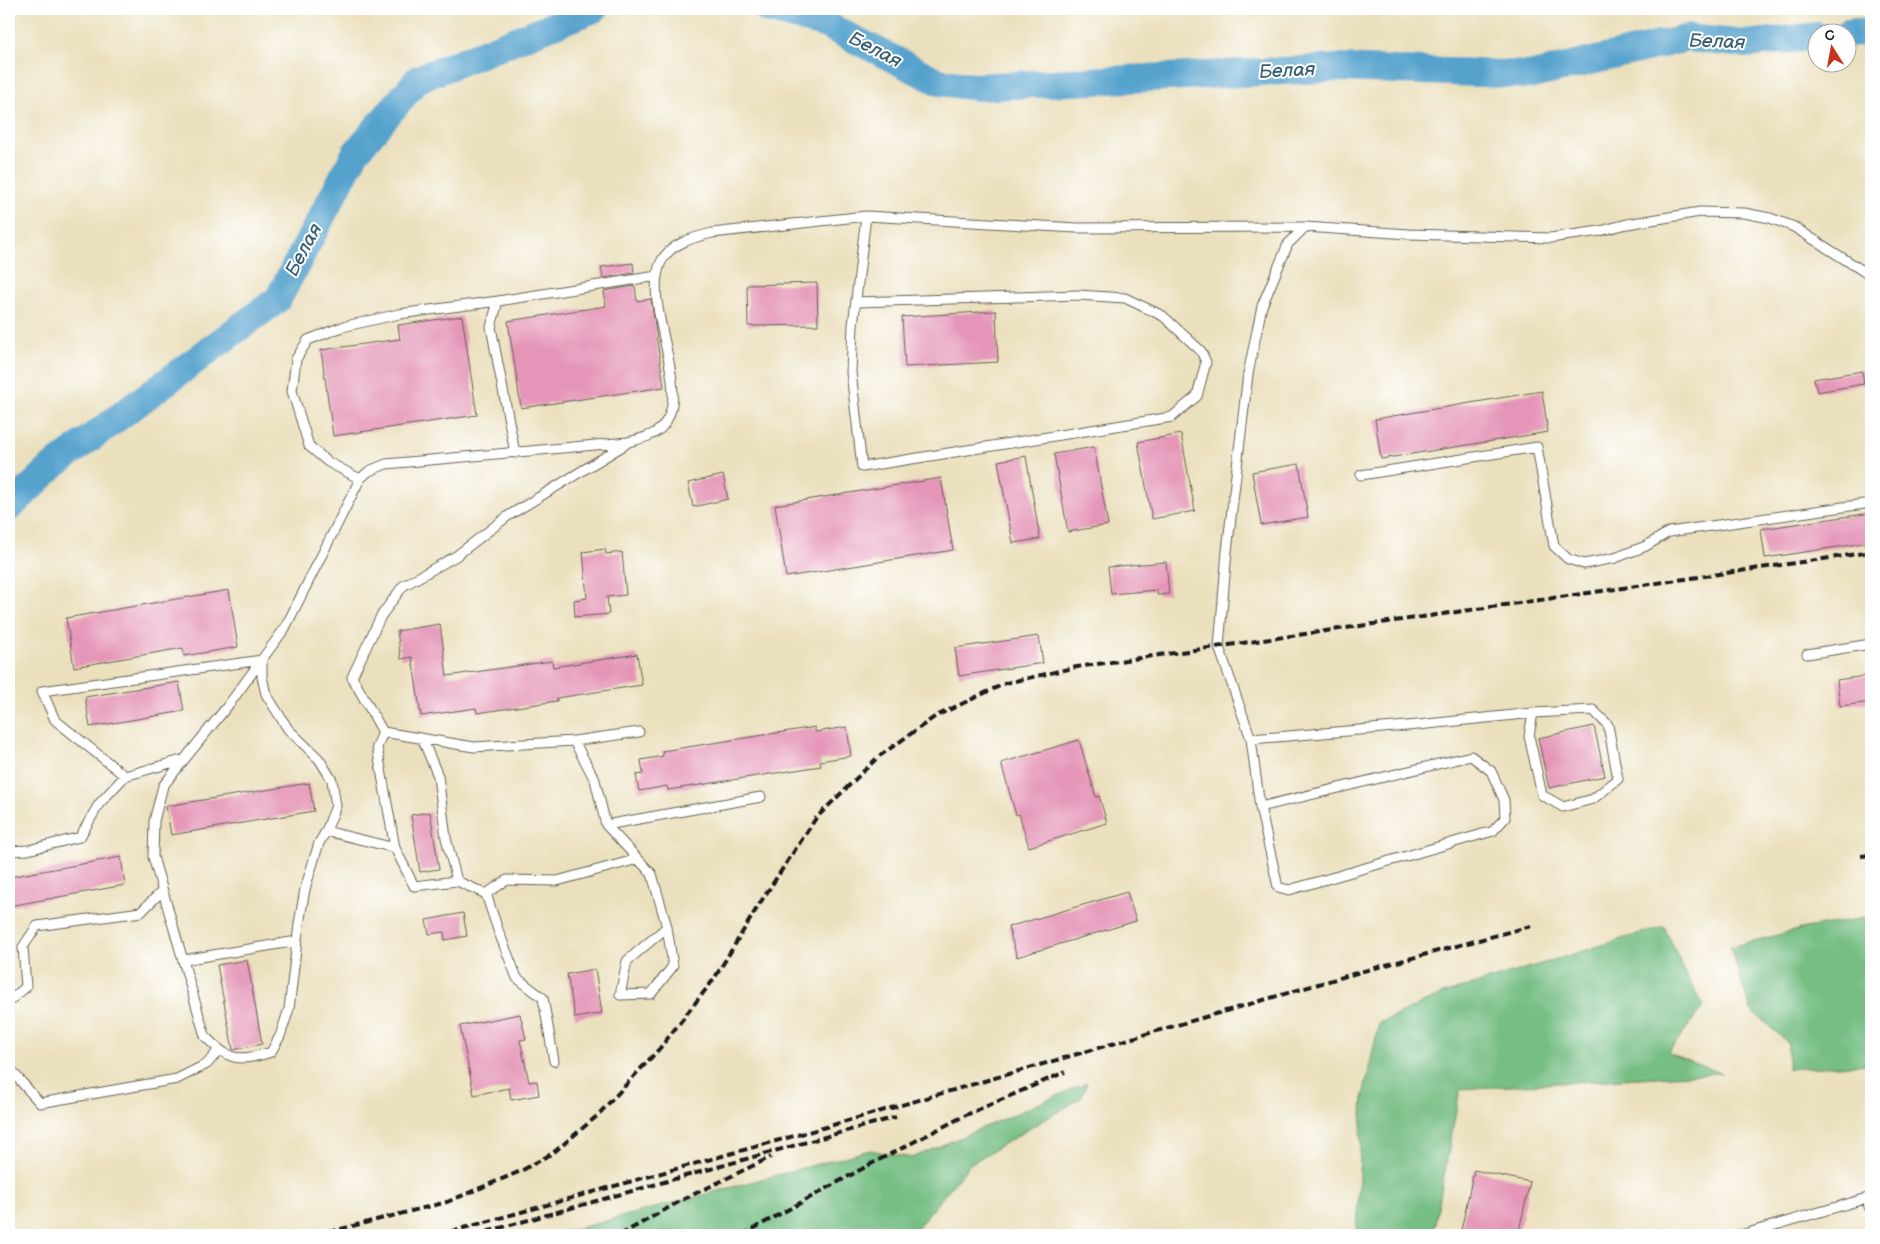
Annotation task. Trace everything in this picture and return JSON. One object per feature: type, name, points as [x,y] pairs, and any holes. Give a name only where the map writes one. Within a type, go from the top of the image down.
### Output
[{"type":"lane","points":[[262,660],[262,677],[266,694],[288,729],[319,759],[332,780],[336,806],[326,831],[318,843],[305,889],[289,1009],[280,1036],[271,1052],[253,1058],[234,1058],[218,1051],[205,1036],[153,857],[154,821],[163,786],[230,703],[285,628],[360,478],[369,471],[386,464],[628,442],[659,430],[667,420],[672,407],[672,384],[658,308],[657,276],[661,261],[669,251],[679,244],[700,236],[866,216],[1077,228],[1305,227],[1409,234],[1550,238],[1600,231],[1627,224],[1700,212],[1744,213],[1770,218],[1794,227],[1871,276]]},
{"type":"lane","points":[[856,302],[1078,295],[1125,298],[1163,316],[1201,351],[1206,362],[1197,396],[1172,416],[862,466],[850,372],[856,302],[866,216]]},
{"type":"lane","points":[[1260,807],[1471,756],[1490,772],[1504,800],[1505,818],[1493,831],[1288,890],[1278,887],[1260,807],[1250,739],[1219,647],[1227,551],[1248,374],[1262,306],[1288,244],[1305,227]]},
{"type":"lane","points":[[360,478],[328,462],[309,446],[292,391],[296,359],[308,340],[342,327],[399,314],[498,301],[657,276]]},
{"type":"lane","points":[[498,301],[490,327],[515,453]]},
{"type":"lane","points":[[554,1061],[543,998],[517,978],[486,894],[457,881],[414,886],[395,848],[378,747],[383,732],[352,677],[381,616],[403,586],[456,556],[508,516],[628,442]]},
{"type":"lane","points":[[1361,475],[1537,448],[1554,546],[1568,559],[1584,564],[1623,555],[1646,546],[1669,532],[1871,503]]},
{"type":"lane","points":[[1807,654],[1871,644]]},
{"type":"lane","points":[[125,776],[55,720],[42,691],[262,660]]},
{"type":"lane","points":[[1250,739],[1533,713],[1593,710],[1608,725],[1618,779],[1593,799],[1564,807],[1542,795],[1530,736],[1533,713]]},
{"type":"lane","points":[[383,732],[474,747],[574,741],[639,732]]},
{"type":"lane","points":[[422,738],[438,776],[446,838],[457,881]]},
{"type":"lane","points":[[574,741],[594,780],[606,825],[652,874],[668,927],[673,966],[651,994],[620,995],[627,961],[668,927]]},
{"type":"lane","points":[[9,851],[28,850],[80,837],[99,804],[125,776],[186,758]]},
{"type":"lane","points":[[606,825],[761,797]]},
{"type":"lane","points":[[326,831],[395,848]]},
{"type":"lane","points":[[486,894],[507,880],[557,881],[638,859]]},
{"type":"lane","points":[[9,1001],[26,987],[23,947],[37,926],[141,912],[162,891]]},
{"type":"lane","points":[[182,960],[297,940]]},
{"type":"lane","points":[[9,1068],[40,1103],[177,1079],[207,1064],[218,1051]]},
{"type":"lane","points":[[1741,1235],[1869,1198],[1871,1214]]},
{"type":"green space","points":[[1871,917],[1871,1064],[1788,1069],[1788,1043],[1751,1010],[1730,947],[1805,928]]},
{"type":"green space","points":[[1664,926],[1690,983],[1704,1005],[1668,1053],[1721,1073],[1460,1089],[1433,1235],[1356,1235],[1363,1096],[1379,1023],[1443,994]]},
{"type":"green space","points":[[1087,1083],[1081,1098],[970,1164],[911,1235],[554,1235],[870,1150],[912,1158]]},
{"type":"building","points":[[633,263],[634,273],[603,278],[601,267]]},
{"type":"building","points":[[817,283],[818,325],[748,326],[747,285]]},
{"type":"building","points":[[635,286],[637,301],[651,299],[664,387],[521,408],[508,321],[606,306],[604,291]]},
{"type":"building","points":[[996,311],[998,362],[905,367],[902,317]]},
{"type":"building","points":[[462,316],[477,415],[333,436],[321,350],[400,339],[398,325]]},
{"type":"building","points":[[1862,371],[1864,384],[1817,392],[1814,379]]},
{"type":"building","points":[[1542,391],[1548,432],[1381,459],[1375,419]]},
{"type":"building","points":[[1181,434],[1195,511],[1152,519],[1138,442]]},
{"type":"building","points":[[1094,447],[1108,525],[1068,532],[1054,454]]},
{"type":"building","points":[[1026,456],[1040,539],[1013,543],[998,461]]},
{"type":"building","points":[[1299,464],[1308,517],[1261,525],[1252,472]]},
{"type":"building","points":[[723,475],[728,499],[693,507],[688,483]]},
{"type":"building","points":[[941,478],[953,550],[786,577],[775,505]]},
{"type":"building","points":[[1871,513],[1871,542],[1765,558],[1761,529]]},
{"type":"building","points":[[605,549],[606,554],[622,552],[626,595],[607,597],[609,614],[575,617],[574,600],[587,598],[583,552]]},
{"type":"building","points":[[1166,562],[1169,594],[1157,595],[1157,590],[1111,594],[1108,567]]},
{"type":"building","points":[[229,590],[238,647],[184,656],[183,648],[74,667],[66,618]]},
{"type":"building","points":[[440,624],[447,676],[552,661],[553,667],[637,654],[642,685],[557,698],[557,701],[477,713],[476,708],[421,716],[412,657],[401,659],[397,631]]},
{"type":"building","points":[[1039,636],[1043,663],[959,676],[955,648]]},
{"type":"building","points":[[1871,675],[1871,702],[1840,706],[1837,680]]},
{"type":"building","points":[[179,682],[184,711],[90,727],[85,697]]},
{"type":"building","points":[[1594,726],[1605,776],[1549,788],[1538,738]]},
{"type":"building","points":[[815,727],[815,732],[847,727],[851,756],[820,761],[821,766],[668,790],[667,786],[639,791],[636,775],[643,774],[641,760],[663,756],[662,751]]},
{"type":"building","points":[[1079,740],[1096,797],[1099,796],[1107,823],[1029,847],[1019,814],[1016,815],[1001,763]]},
{"type":"building","points":[[309,783],[314,811],[171,835],[166,806]]},
{"type":"building","points":[[430,812],[439,869],[420,872],[411,815]]},
{"type":"building","points":[[121,857],[125,885],[9,906],[9,877]]},
{"type":"building","points":[[1127,892],[1136,921],[1017,957],[1008,927]]},
{"type":"building","points":[[463,913],[467,936],[445,940],[444,932],[429,934],[426,920]]},
{"type":"building","points":[[247,960],[262,1044],[233,1050],[217,965]]},
{"type":"building","points":[[595,969],[602,1013],[575,1018],[567,974]]},
{"type":"building","points":[[520,1014],[526,1039],[520,1040],[529,1082],[537,1081],[539,1095],[511,1100],[509,1088],[474,1095],[460,1026]]},
{"type":"building","points":[[1474,1170],[1530,1182],[1518,1235],[1460,1235]]},
{"type":"waterway","name":"Белая","points":[[9,508],[53,466],[278,299],[356,152],[418,79],[594,9]]},
{"type":"waterway","name":"Белая","points":[[767,9],[824,24],[939,82],[976,87],[1340,68],[1533,75],[1688,38],[1746,44],[1808,37]]},
{"type":"waterway","name":"Белая","points":[[1858,32],[1871,34]]},
{"type":"railway","points":[[317,1235],[447,1202],[521,1171],[553,1153],[597,1116],[660,1048],[714,979],[760,903],[816,818],[878,757],[936,716],[1006,683],[1077,667],[1871,552]]},
{"type":"railway","points":[[1861,856],[1871,855]]},
{"type":"railway","points":[[439,1235],[819,1129],[1360,972],[1531,926]]},
{"type":"railway","points":[[742,1235],[869,1165],[966,1115],[1065,1072]]},
{"type":"railway","points":[[475,1235],[896,1117]]},
{"type":"railway","points":[[620,1235],[684,1199],[771,1157]]}]
